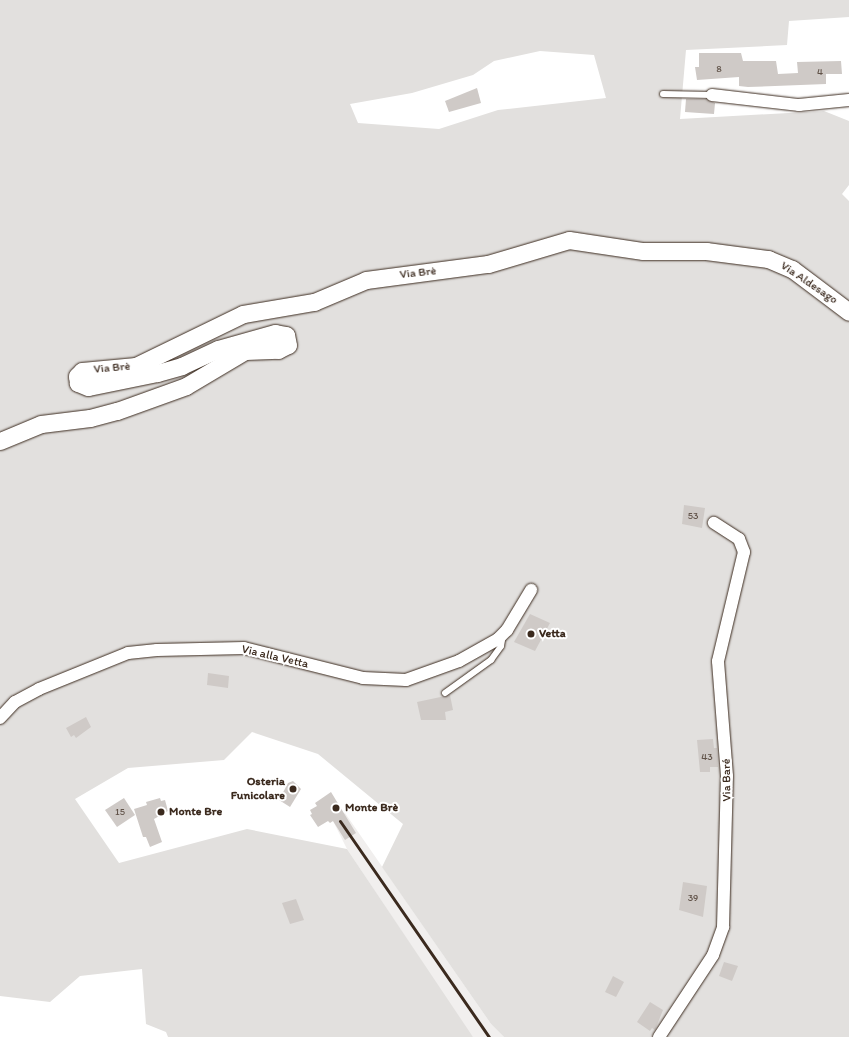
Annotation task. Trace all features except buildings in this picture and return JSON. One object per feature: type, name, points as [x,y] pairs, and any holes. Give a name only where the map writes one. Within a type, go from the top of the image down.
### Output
[{"type":"street","points":[[712,95],[799,105],[849,100]]},
{"type":"street","name":"Via Brè","points":[[0,441],[41,424],[102,416],[173,391],[196,381],[244,351],[282,349],[288,345],[288,338],[283,334],[275,333],[218,349],[182,366],[157,373],[88,387],[80,385],[77,379],[79,373],[86,370],[136,366],[243,314],[295,305],[324,298],[366,280],[488,264],[569,240],[643,251],[696,251]]},
{"type":"street","name":"Via Aldesago","points":[[696,251],[758,257],[784,264],[828,293],[849,312]]},
{"type":"street","name":"Via Baré","points":[[658,1037],[713,954],[723,927],[727,776],[718,660],[742,566],[743,547],[739,539],[714,523]]},
{"type":"street","name":"Via alla Vetta","points":[[0,718],[16,702],[39,689],[128,653],[182,649],[244,648],[347,675],[397,681],[423,675],[459,661],[502,636],[531,590]]},
{"type":"lane","points":[[663,94],[712,95]]},
{"type":"lane","points":[[445,693],[491,660],[501,646],[502,636]]},
{"type":"shaded area","points":[[0,0],[849,0],[849,17],[789,21],[787,45],[686,50],[680,119],[824,111],[849,121],[849,185],[842,194],[849,201],[849,1037],[504,1037],[491,1024],[382,867],[403,824],[318,754],[252,732],[224,760],[128,768],[75,799],[119,863],[247,829],[347,849],[473,1037],[168,1037],[166,1032],[146,1024],[142,969],[80,976],[50,1002],[0,996]],"holes":[[[540,51],[594,55],[606,98],[498,110],[439,129],[358,123],[350,104],[412,93],[473,75],[494,61]]]},
{"type":"shaded area","points":[[345,813],[491,1024],[504,1037],[473,1037],[470,1034],[347,849],[333,821]]},
{"type":"railway","points":[[340,821],[489,1037]]},
{"type":"place","name":"Vetta","points":[[531,634]]},
{"type":"place","name":"Osteria Funicolare","points":[[293,789]]},
{"type":"place","name":"Monte Brè","points":[[336,808]]},
{"type":"place","name":"Monte Bre","points":[[161,812]]}]
